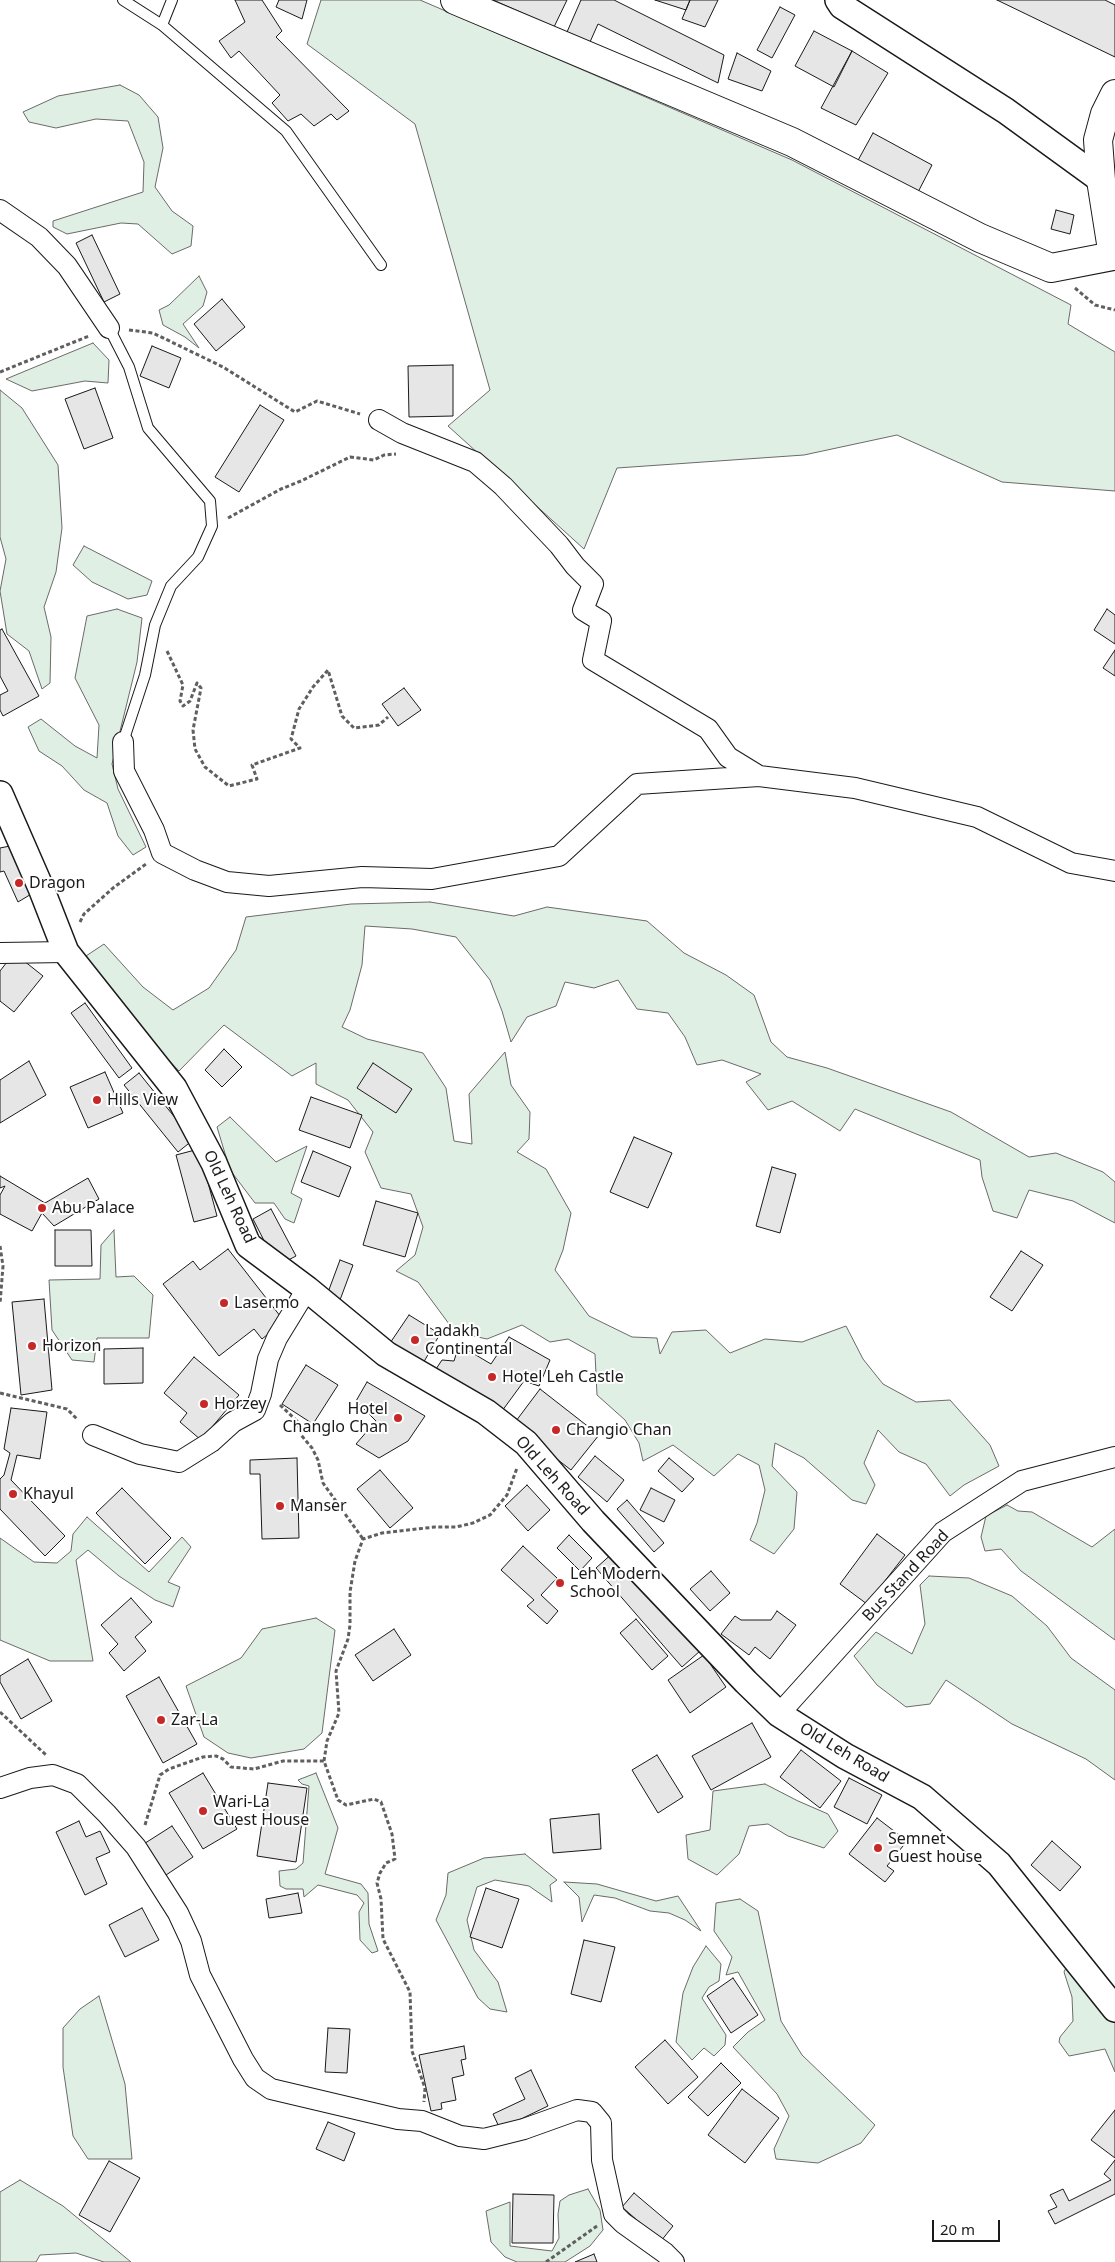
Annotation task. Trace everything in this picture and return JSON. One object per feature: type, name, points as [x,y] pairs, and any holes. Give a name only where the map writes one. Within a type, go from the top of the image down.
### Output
[{"type":"main road","points":[[456,0],[792,142],[980,238],[1052,268],[1114,256],[1101,180],[1098,140],[1105,114],[1115,94]]},
{"type":"street","points":[[838,0],[842,6],[1006,111],[1101,180]]},
{"type":"street","points":[[0,210],[39,237],[67,266],[109,328]]},
{"type":"street","points":[[379,420],[402,433],[475,462],[503,486],[593,584],[583,610],[601,621],[593,660],[708,729],[728,757],[759,776]]},
{"type":"street","points":[[122,742],[124,771],[154,830],[162,853],[195,870],[227,882],[268,886],[362,877],[432,878],[559,856],[637,784],[759,776],[855,788],[977,817],[1071,862],[1115,871]]},
{"type":"street","name":"Old Leh Road","points":[[0,794],[41,888],[66,952],[174,1088],[214,1163],[248,1245],[307,1288],[386,1354],[486,1412],[526,1443],[593,1521],[746,1682],[780,1714],[845,1756],[922,1798],[999,1864],[1115,2009]]},
{"type":"street","points":[[0,953],[66,952]]},
{"type":"street","points":[[93,1435],[140,1454],[179,1462],[211,1442],[233,1422],[255,1410],[261,1394],[268,1359],[277,1338],[307,1288]]},
{"type":"street","name":"Bus Stand Road","points":[[780,1714],[943,1532],[1022,1481],[1115,1457]]},
{"type":"street","points":[[0,1788],[30,1778],[53,1775],[77,1784],[136,1846],[178,1913],[192,1941],[200,1975],[243,2060],[255,2078],[271,2089],[331,2105],[398,2119],[422,2121],[460,2136],[484,2139],[524,2130],[577,2110],[592,2112],[601,2123],[602,2160],[614,2214],[674,2262]]},
{"type":"lane","points":[[123,0],[162,25],[286,131],[381,265]]},
{"type":"lane","points":[[162,25],[172,0]]},
{"type":"lane","points":[[109,328],[129,367],[148,428],[210,500],[212,526],[198,557],[171,586],[155,625],[144,675],[122,742]]},
{"type":"path","points":[[1052,268],[1095,305],[1115,310]]},
{"type":"path","points":[[0,372],[109,328],[152,333],[223,367],[296,412],[317,401],[379,420]]},
{"type":"path","points":[[212,526],[280,489],[350,457],[374,460],[384,455],[400,454]]},
{"type":"path","points":[[155,625],[183,684],[180,701],[183,706],[190,700],[197,683],[201,688],[193,730],[195,749],[205,766],[228,786],[257,779],[252,765],[300,748],[291,739],[299,709],[312,686],[328,670],[342,716],[354,728],[379,725],[388,717]]},
{"type":"path","points":[[66,952],[84,914],[113,888],[162,853]]},
{"type":"path","points":[[0,1246],[3,1266],[0,1304]]},
{"type":"path","points":[[0,1392],[67,1409],[93,1435]]},
{"type":"path","points":[[261,1394],[274,1399],[297,1421],[301,1435],[312,1448],[318,1460],[323,1484],[363,1539]]},
{"type":"path","points":[[363,1539],[382,1533],[435,1527],[456,1527],[473,1523],[490,1515],[507,1495],[526,1443]]},
{"type":"path","points":[[363,1539],[355,1561],[350,1592],[348,1639],[336,1671],[339,1713],[327,1741],[324,1761],[338,1800],[346,1805],[374,1799],[381,1802],[392,1834],[394,1859],[386,1863],[377,1883],[381,1899],[383,1939],[410,1992],[412,2051],[425,2088],[422,2121]]},
{"type":"path","points":[[0,1712],[4,1718],[46,1753],[53,1775]]},
{"type":"path","points":[[136,1846],[150,1816],[160,1776],[169,1769],[203,1757],[216,1756],[223,1758],[231,1766],[254,1768],[284,1762],[324,1761]]},
{"type":"path","points":[[546,2262],[614,2214]]},
{"type":"green space","points":[[321,0],[420,0],[792,160],[1071,305],[1068,324],[1115,352],[1115,491],[1002,482],[897,435],[804,455],[617,468],[584,549],[448,426],[490,390],[415,124],[307,44]]},
{"type":"green space","points":[[120,85],[139,95],[158,117],[163,148],[155,187],[172,211],[193,226],[191,246],[172,254],[138,224],[121,223],[67,234],[53,227],[53,221],[143,192],[144,162],[128,121],[96,119],[56,128],[29,122],[23,112],[58,96]]},
{"type":"green space","points":[[199,276],[207,292],[203,306],[183,324],[199,348],[185,337],[163,325],[159,310],[169,305]]},
{"type":"green space","points":[[93,343],[109,360],[108,383],[85,381],[32,391],[6,379]]},
{"type":"green space","points":[[0,390],[22,408],[58,465],[62,528],[56,572],[44,607],[51,637],[50,683],[42,689],[29,651],[7,634],[0,591],[6,559],[0,537]]},
{"type":"green space","points":[[84,546],[152,581],[147,595],[128,599],[92,582],[73,565]]},
{"type":"green space","points":[[117,609],[142,618],[137,662],[112,764],[118,789],[146,847],[133,855],[118,836],[107,803],[84,790],[62,766],[39,751],[28,727],[41,719],[75,746],[97,758],[99,725],[75,678],[87,616]]},
{"type":"green space","points":[[430,902],[514,916],[547,907],[647,921],[684,953],[726,975],[754,995],[771,1042],[787,1057],[827,1068],[951,1112],[1029,1157],[1056,1153],[1103,1172],[1115,1182],[1115,1223],[1073,1201],[1029,1190],[1017,1218],[993,1211],[982,1177],[980,1160],[855,1109],[840,1131],[792,1101],[768,1110],[746,1082],[761,1074],[722,1060],[697,1065],[685,1037],[668,1013],[637,1009],[618,980],[594,988],[565,982],[556,1006],[527,1017],[511,1042],[490,980],[456,937],[412,929],[365,926],[362,965],[350,1010],[342,1027],[367,1039],[423,1053],[446,1088],[454,1141],[472,1144],[469,1094],[505,1052],[511,1085],[530,1112],[529,1139],[517,1152],[546,1169],[571,1213],[563,1250],[555,1270],[589,1316],[632,1337],[657,1338],[660,1354],[672,1332],[706,1330],[730,1353],[765,1339],[802,1342],[846,1326],[863,1359],[883,1384],[916,1402],[950,1400],[990,1445],[999,1466],[964,1485],[950,1496],[926,1464],[899,1452],[878,1430],[864,1463],[875,1485],[866,1504],[852,1500],[804,1458],[775,1443],[772,1466],[797,1492],[794,1529],[774,1554],[750,1540],[757,1523],[765,1490],[759,1465],[738,1454],[714,1476],[673,1445],[643,1461],[639,1443],[625,1420],[597,1395],[595,1354],[568,1339],[550,1342],[522,1325],[487,1339],[455,1332],[418,1282],[396,1271],[415,1255],[423,1227],[411,1194],[381,1188],[365,1152],[373,1132],[348,1100],[316,1084],[316,1063],[292,1076],[224,1025],[179,1071],[125,1014],[86,991],[86,956],[104,944],[143,987],[173,1010],[209,988],[236,950],[246,917],[351,904]]},
{"type":"green space","points":[[230,1117],[276,1162],[307,1146],[291,1193],[302,1199],[294,1223],[285,1219],[274,1203],[255,1203],[230,1170],[217,1127]]},
{"type":"green space","points":[[114,1230],[116,1277],[134,1276],[153,1295],[149,1338],[97,1338],[94,1362],[72,1360],[52,1330],[49,1280],[100,1279],[101,1245]]},
{"type":"green space","points":[[1007,1505],[1018,1511],[1032,1512],[1092,1547],[1115,1529],[1115,1640],[1021,1571],[1001,1549],[985,1551],[981,1537],[986,1516]]},
{"type":"green space","points":[[87,1517],[149,1572],[182,1537],[191,1547],[168,1582],[180,1587],[173,1607],[155,1600],[119,1576],[88,1550],[76,1560],[93,1661],[50,1661],[0,1640],[0,1538],[34,1562],[57,1563],[71,1551],[73,1534]]},
{"type":"green space","points":[[929,1576],[969,1578],[1012,1596],[1047,1626],[1071,1658],[1115,1690],[1115,1780],[1086,1759],[1012,1724],[946,1680],[930,1704],[906,1707],[877,1685],[854,1656],[876,1632],[912,1654],[925,1624],[920,1585]]},
{"type":"green space","points":[[316,1618],[335,1630],[322,1733],[304,1749],[251,1758],[228,1753],[204,1737],[186,1686],[241,1658],[262,1629]]},
{"type":"green space","points":[[316,1773],[338,1828],[325,1874],[361,1884],[368,1893],[369,1924],[378,1951],[372,1953],[360,1940],[359,1912],[364,1903],[357,1895],[318,1885],[304,1897],[303,1889],[286,1889],[280,1886],[279,1871],[296,1869],[303,1863],[309,1786],[302,1784],[298,1780]]},
{"type":"green space","points":[[765,1784],[828,1814],[838,1831],[824,1848],[788,1836],[768,1824],[749,1826],[739,1854],[717,1875],[688,1859],[686,1835],[710,1830],[713,1791]]},
{"type":"green space","points":[[525,1854],[557,1880],[550,1885],[552,1902],[529,1886],[495,1880],[477,1887],[467,1920],[474,1950],[498,1982],[507,2012],[490,2009],[478,1998],[436,1920],[446,1895],[448,1873],[484,1858]]},
{"type":"green space","points":[[564,1882],[597,1884],[656,1901],[678,1896],[701,1931],[685,1920],[669,1913],[650,1911],[615,1898],[594,1895],[582,1922],[579,1897]]},
{"type":"green space","points":[[740,1899],[758,1911],[781,2021],[802,2055],[875,2125],[861,2143],[818,2163],[776,2159],[774,2149],[789,2116],[777,2094],[733,2047],[748,2032],[765,2020],[738,1972],[726,1975],[732,1957],[714,1931],[716,1903]]},
{"type":"green space","points":[[706,1946],[721,1964],[719,1981],[709,1987],[702,1998],[726,2035],[725,2045],[714,2056],[704,2048],[692,2060],[676,2042],[683,1993],[693,1967]]},
{"type":"green space","points":[[1069,1961],[1115,2022],[1115,2072],[1105,2049],[1069,2056],[1059,2042],[1060,2037],[1073,2021],[1072,1997],[1064,1972]]},
{"type":"green space","points":[[99,1996],[125,2084],[132,2159],[88,2159],[73,2136],[63,2067],[63,2028],[80,2009]]},
{"type":"green space","points":[[20,2180],[63,2206],[131,2262],[104,2262],[76,2253],[40,2255],[36,2262],[0,2262],[0,2192]]},
{"type":"green space","points":[[588,2189],[600,2210],[603,2230],[590,2246],[565,2262],[517,2262],[505,2257],[491,2242],[486,2211],[510,2202],[510,2246],[552,2251],[559,2238],[558,2214],[560,2201],[569,2195]]},
{"type":"building","points":[[235,0],[262,0],[282,31],[276,37],[349,111],[337,120],[331,114],[314,126],[301,114],[288,121],[272,103],[280,95],[239,51],[231,58],[219,41],[245,22]]},
{"type":"building","points":[[279,0],[307,0],[302,19],[276,7]]},
{"type":"building","points":[[493,0],[567,0],[554,27]]},
{"type":"building","points":[[581,0],[614,0],[724,55],[718,83],[598,24],[590,42],[567,32]]},
{"type":"building","points":[[655,0],[690,0],[686,10]]},
{"type":"building","points":[[690,0],[718,0],[705,27],[682,19]]},
{"type":"building","points":[[997,0],[1105,0],[1115,5],[1115,57]]},
{"type":"building","points":[[780,7],[795,15],[772,58],[757,50]]},
{"type":"building","points":[[814,31],[852,51],[834,87],[795,66]]},
{"type":"building","points":[[852,51],[888,73],[856,125],[821,108]]},
{"type":"building","points":[[737,53],[771,71],[762,91],[728,79]]},
{"type":"building","points":[[873,133],[932,165],[916,196],[856,164]]},
{"type":"building","points":[[1056,210],[1074,215],[1070,234],[1051,229]]},
{"type":"building","points":[[92,235],[120,294],[104,302],[76,243]]},
{"type":"building","points":[[222,299],[245,327],[216,351],[194,324]]},
{"type":"building","points":[[152,346],[181,358],[169,388],[140,376]]},
{"type":"building","points":[[453,365],[453,416],[409,417],[408,366]]},
{"type":"building","points":[[95,388],[113,438],[84,449],[65,399]]},
{"type":"building","points":[[260,405],[284,420],[239,492],[215,477]]},
{"type":"building","points":[[1107,609],[1115,615],[1115,644],[1094,630]]},
{"type":"building","points":[[2,629],[39,696],[3,716],[0,710],[0,695],[8,691],[0,676],[0,630]]},
{"type":"building","points":[[1115,650],[1115,676],[1103,668]]},
{"type":"building","points":[[404,688],[421,710],[398,726],[382,704]]},
{"type":"building","name":"Dragon","points":[[15,845],[33,893],[18,902],[4,871],[0,872],[0,848]]},
{"type":"building","points":[[14,953],[43,976],[14,1012],[0,1001],[0,971]]},
{"type":"building","points":[[85,1003],[132,1068],[119,1078],[71,1013]]},
{"type":"building","points":[[224,1049],[242,1067],[222,1087],[205,1070]]},
{"type":"building","points":[[29,1061],[46,1095],[0,1123],[0,1080]]},
{"type":"building","points":[[373,1063],[412,1089],[396,1113],[357,1088]]},
{"type":"building","name":"Hills View","points":[[105,1072],[123,1113],[88,1128],[70,1087]]},
{"type":"building","points":[[139,1073],[193,1140],[178,1152],[124,1085]]},
{"type":"building","points":[[311,1097],[362,1115],[350,1148],[299,1130]]},
{"type":"building","points":[[634,1137],[672,1153],[648,1208],[610,1192]]},
{"type":"building","points":[[199,1149],[217,1216],[194,1222],[176,1155]]},
{"type":"building","points":[[313,1151],[351,1167],[339,1197],[301,1182]]},
{"type":"building","points":[[772,1167],[796,1174],[780,1233],[756,1226]]},
{"type":"building","name":"Abu Palace","points":[[0,1176],[45,1203],[88,1178],[99,1199],[54,1226],[42,1213],[32,1231],[0,1214],[0,1195],[5,1186],[0,1188]]},
{"type":"building","points":[[376,1201],[418,1213],[405,1257],[363,1245]]},
{"type":"building","points":[[271,1209],[296,1256],[277,1266],[253,1219]]},
{"type":"building","points":[[55,1230],[91,1230],[92,1266],[55,1266]]},
{"type":"building","name":"Lasermo","points":[[228,1249],[284,1321],[262,1339],[254,1329],[219,1356],[163,1284],[193,1261],[200,1270]]},
{"type":"building","points":[[1021,1251],[1043,1265],[1012,1311],[990,1297]]},
{"type":"building","points":[[340,1260],[353,1265],[340,1300],[327,1295]]},
{"type":"building","name":"Horizon","points":[[44,1299],[52,1390],[21,1395],[12,1302]]},
{"type":"building","name":"Ladakh Continental","points":[[409,1315],[440,1334],[422,1365],[388,1346]]},
{"type":"building","name":"Hotel Leh Castle","points":[[509,1337],[550,1360],[539,1386],[524,1381],[502,1411],[434,1372],[442,1360],[454,1361],[459,1345],[491,1364]]},
{"type":"building","points":[[143,1348],[143,1383],[104,1384],[104,1349]]},
{"type":"building","name":"Horzey","points":[[194,1357],[239,1395],[201,1440],[180,1422],[187,1413],[164,1393]]},
{"type":"building","points":[[306,1365],[338,1385],[313,1424],[282,1404]]},
{"type":"building","name":"Hotel Changlo Chan","points":[[367,1382],[425,1416],[408,1441],[379,1458],[356,1444],[376,1421],[356,1401]]},
{"type":"building","name":"Changio Chan","points":[[540,1389],[599,1435],[571,1470],[513,1425]]},
{"type":"building","name":"Khayul","points":[[11,1408],[47,1412],[40,1459],[17,1455],[11,1480],[65,1536],[45,1556],[0,1509],[0,1479],[4,1475],[10,1453],[4,1449]]},
{"type":"building","points":[[595,1456],[624,1480],[607,1502],[578,1477]]},
{"type":"building","name":"Manser","points":[[297,1458],[299,1538],[262,1539],[260,1474],[250,1474],[250,1460]]},
{"type":"building","points":[[669,1458],[694,1479],[682,1492],[658,1471]]},
{"type":"building","points":[[380,1470],[413,1508],[390,1528],[357,1489]]},
{"type":"building","points":[[527,1485],[550,1510],[528,1531],[505,1506]]},
{"type":"building","points":[[122,1488],[171,1538],[145,1564],[96,1513]]},
{"type":"building","points":[[651,1488],[675,1500],[664,1522],[640,1510]]},
{"type":"building","points":[[627,1500],[664,1543],[654,1552],[617,1509]]},
{"type":"building","points":[[877,1534],[905,1555],[867,1604],[840,1584]]},
{"type":"building","points":[[569,1535],[592,1558],[580,1571],[557,1548]]},
{"type":"building","points":[[523,1546],[557,1578],[541,1595],[558,1611],[547,1624],[527,1606],[534,1600],[501,1570]]},
{"type":"building","points":[[614,1552],[700,1651],[682,1667],[596,1568]]},
{"type":"building","points":[[711,1571],[730,1593],[710,1611],[690,1589]]},
{"type":"building","points":[[131,1598],[152,1622],[135,1637],[146,1651],[124,1671],[109,1653],[118,1644],[101,1625]]},
{"type":"building","points":[[777,1611],[796,1625],[770,1659],[755,1647],[749,1655],[721,1634],[735,1616],[741,1620],[771,1620]]},
{"type":"building","points":[[636,1619],[668,1656],[652,1670],[620,1633]]},
{"type":"building","points":[[394,1629],[411,1655],[373,1681],[355,1655]]},
{"type":"building","points":[[704,1655],[726,1687],[690,1713],[668,1680]]},
{"type":"building","points":[[28,1659],[52,1701],[21,1719],[0,1682],[0,1676]]},
{"type":"building","name":"Zar-La","points":[[159,1677],[197,1744],[163,1763],[126,1696]]},
{"type":"building","points":[[752,1723],[771,1757],[711,1790],[692,1756]]},
{"type":"building","points":[[801,1750],[841,1781],[820,1808],[780,1777]]},
{"type":"building","points":[[657,1755],[683,1797],[658,1813],[632,1770]]},
{"type":"building","name":"Wari-La Guest House","points":[[203,1773],[237,1829],[203,1849],[169,1793]]},
{"type":"building","points":[[849,1778],[882,1795],[867,1824],[834,1807]]},
{"type":"building","points":[[268,1783],[307,1788],[296,1862],[257,1856]]},
{"type":"building","points":[[599,1814],[601,1849],[553,1853],[550,1819]]},
{"type":"building","name":"Semnet Guest house","points":[[877,1818],[907,1841],[887,1866],[894,1871],[885,1882],[849,1854]]},
{"type":"building","points":[[79,1821],[86,1837],[100,1831],[110,1852],[96,1858],[107,1884],[85,1895],[56,1832]]},
{"type":"building","points":[[172,1826],[193,1857],[160,1879],[139,1847]]},
{"type":"building","points":[[1052,1841],[1081,1867],[1060,1891],[1031,1865]]},
{"type":"building","points":[[486,1888],[519,1899],[502,1948],[470,1937]]},
{"type":"building","points":[[298,1893],[302,1913],[269,1918],[266,1899]]},
{"type":"building","points":[[142,1908],[159,1940],[125,1957],[109,1925]]},
{"type":"building","points":[[584,1940],[615,1947],[601,2002],[571,1994]]},
{"type":"building","points":[[733,1978],[758,2015],[731,2033],[707,1996]]},
{"type":"building","points":[[328,2028],[350,2029],[347,2073],[325,2072]]},
{"type":"building","points":[[665,2040],[698,2077],[668,2104],[635,2067]]},
{"type":"building","points":[[464,2046],[466,2059],[461,2060],[464,2075],[452,2078],[456,2100],[441,2103],[442,2109],[431,2111],[419,2055]]},
{"type":"building","points":[[721,2063],[741,2083],[708,2116],[688,2097]]},
{"type":"building","points":[[531,2070],[548,2106],[500,2129],[493,2114],[525,2099],[515,2078]]},
{"type":"building","points":[[742,2089],[779,2118],[745,2163],[708,2135]]},
{"type":"building","points":[[1115,2110],[1115,2158],[1091,2140]]},
{"type":"building","points":[[328,2122],[355,2133],[344,2161],[316,2149]]},
{"type":"building","points":[[1115,2160],[1115,2194],[1055,2224],[1048,2211],[1057,2207],[1050,2195],[1063,2189],[1069,2201],[1111,2180],[1104,2174]]},
{"type":"building","points":[[109,2161],[140,2178],[110,2232],[79,2215]]},
{"type":"building","points":[[634,2193],[673,2226],[661,2241],[622,2207]]},
{"type":"building","points":[[513,2194],[554,2195],[553,2243],[512,2243]]},
{"type":"building","points":[[594,2254],[597,2262],[575,2262]]},
{"type":"place","name":"Dragon","points":[[19,883]]},
{"type":"place","name":"Hills View","points":[[97,1100]]},
{"type":"place","name":"Abu Palace","points":[[42,1208]]},
{"type":"place","name":"Lasermo","points":[[224,1303]]},
{"type":"place","name":"Ladakh Continental","points":[[415,1340]]},
{"type":"place","name":"Horizon","points":[[32,1346]]},
{"type":"place","name":"Hotel Leh Castle","points":[[492,1377]]},
{"type":"place","name":"Horzey","points":[[204,1404]]},
{"type":"place","name":"Hotel Changlo Chan","points":[[398,1418]]},
{"type":"place","name":"Changio Chan","points":[[556,1430]]},
{"type":"place","name":"Khayul","points":[[13,1494]]},
{"type":"place","name":"Manser","points":[[280,1506]]},
{"type":"place","name":"Leh Modern School","points":[[560,1583]]},
{"type":"place","name":"Zar-La","points":[[161,1720]]},
{"type":"place","name":"Wari-La Guest House","points":[[203,1811]]},
{"type":"place","name":"Semnet Guest house","points":[[878,1848]]}]
